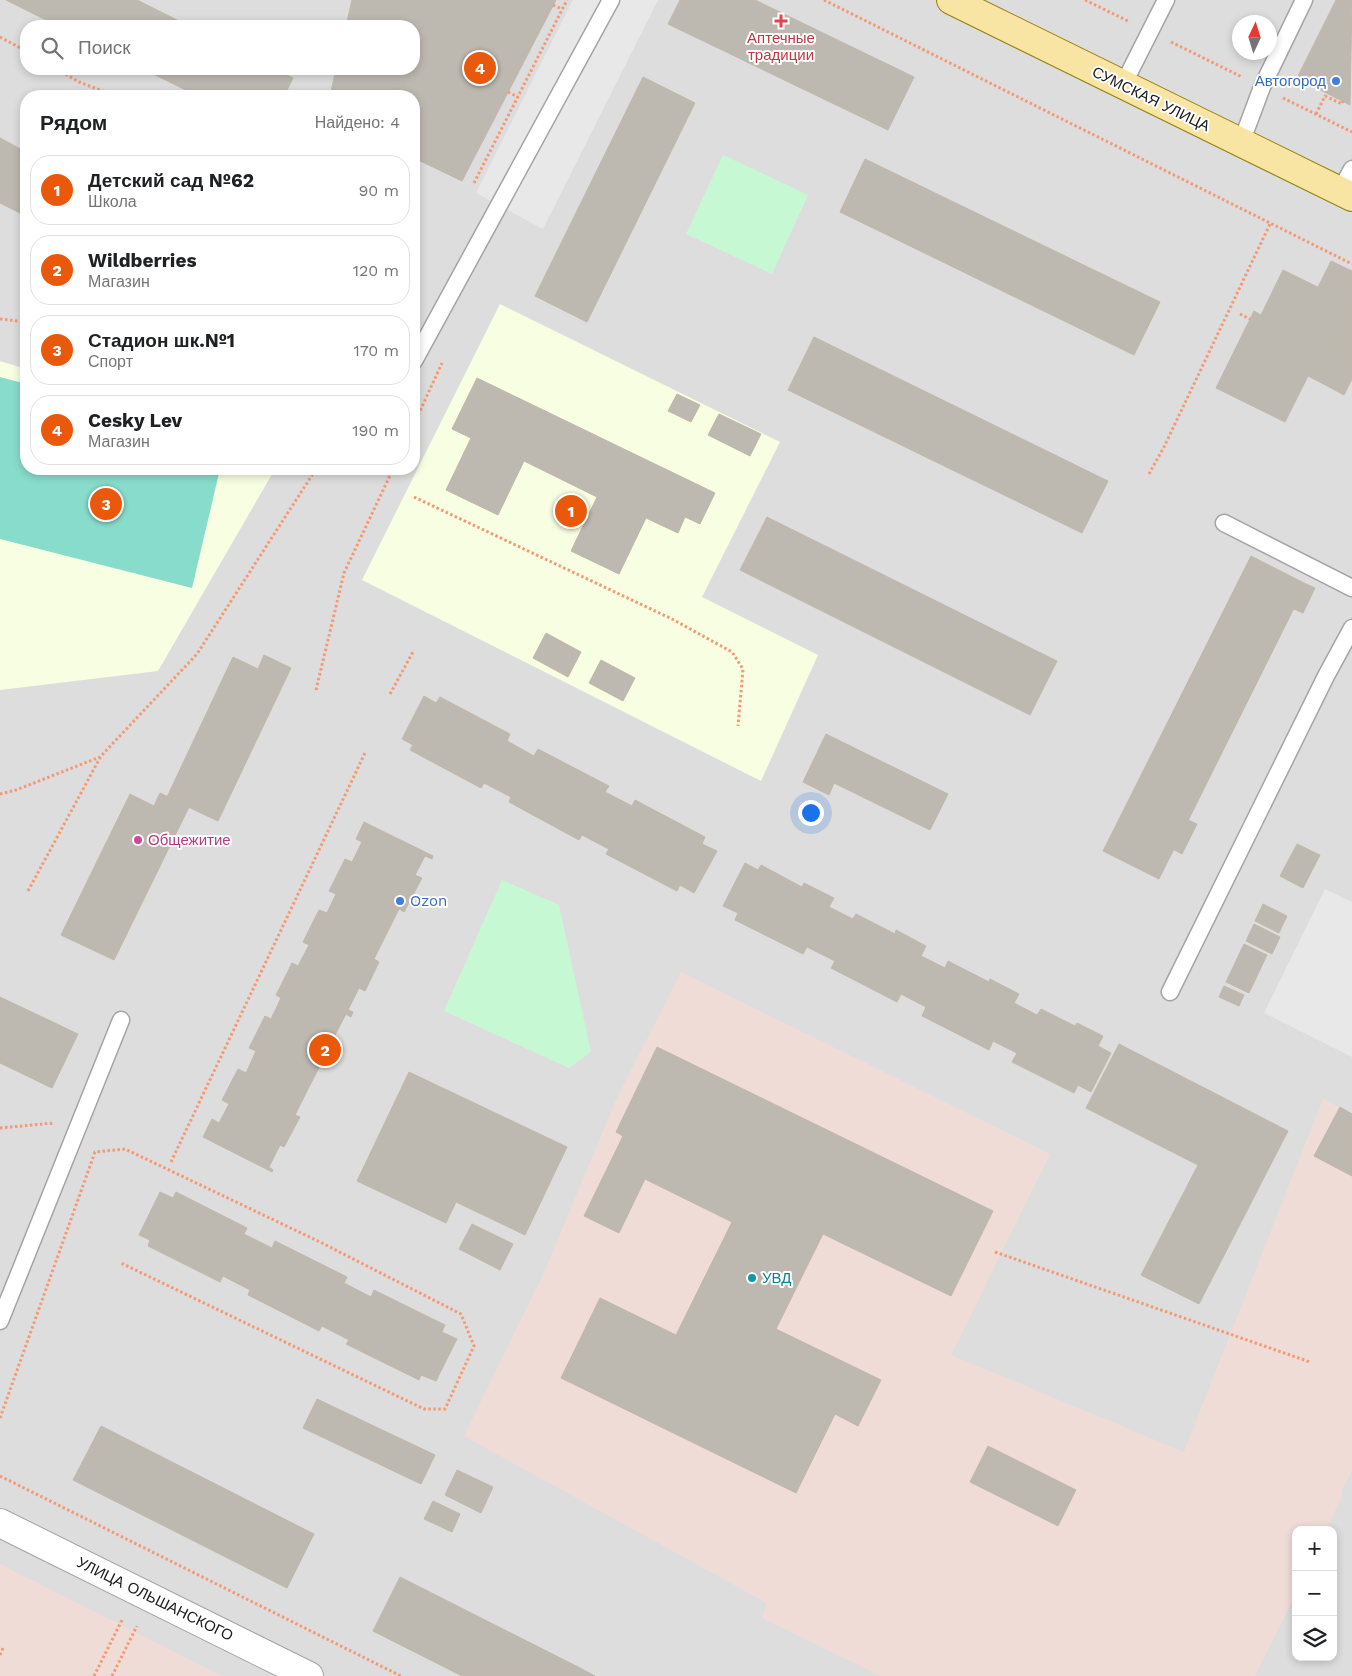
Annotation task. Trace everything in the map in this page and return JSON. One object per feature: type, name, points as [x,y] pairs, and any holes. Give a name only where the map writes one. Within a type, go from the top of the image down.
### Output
[{"type":"main road","name":"СУМСКАЯ УЛИЦА","points":[[951,0],[1241,143],[1348,186]]},
{"type":"street","name":"УЛИЦА ОЛЬШАНСКОГО","points":[[0,1523],[310,1676]]},
{"type":"lane","points":[[420,350],[611,0]]},
{"type":"lane","points":[[1123,85],[1166,0]]},
{"type":"lane","points":[[1241,143],[1262,87],[1304,0]]},
{"type":"lane","points":[[1224,523],[1352,588]]},
{"type":"lane","points":[[1170,992],[1322,684],[1352,628]]},
{"type":"lane","points":[[0,1321],[121,1020]]},
{"type":"path","points":[[474,183],[567,0]]},
{"type":"path","points":[[824,0],[1352,264]]},
{"type":"path","points":[[1085,0],[1352,132]]},
{"type":"path","points":[[553,5],[562,10]]},
{"type":"path","points":[[0,36],[20,48]]},
{"type":"path","points":[[67,75],[100,90]]},
{"type":"path","points":[[508,92],[518,97]]},
{"type":"path","points":[[1316,114],[1325,96],[1342,104],[1343,101]]},
{"type":"path","points":[[1148,474],[1164,447],[1270,224]]},
{"type":"path","points":[[1240,314],[1250,319]]},
{"type":"path","points":[[0,319],[20,321]]},
{"type":"path","points":[[28,891],[101,756],[196,654],[312,475]]},
{"type":"path","points":[[316,690],[344,573],[390,475]]},
{"type":"path","points":[[414,497],[672,619],[732,652],[743,669],[738,726]]},
{"type":"path","points":[[390,694],[414,650]]},
{"type":"path","points":[[171,1162],[365,753]]},
{"type":"path","points":[[0,794],[16,790],[101,756]]},
{"type":"path","points":[[0,1128],[81,1121]]},
{"type":"path","points":[[0,1418],[95,1152],[125,1149],[320,1242],[461,1314],[474,1346],[445,1409],[424,1408],[121,1263]]},
{"type":"path","points":[[995,1252],[1310,1362]]},
{"type":"path","points":[[0,1476],[400,1676]]},
{"type":"path","points":[[94,1676],[123,1618]]},
{"type":"path","points":[[112,1676],[137,1626]]},
{"type":"shaded area","points":[[0,0],[1352,0],[1352,1676],[0,1676]]},
{"type":"shaded area","points":[[573,0],[658,0],[543,229],[476,193]]},
{"type":"shaded area","points":[[500,304],[780,442],[702,597],[818,655],[761,781],[362,580],[414,475],[420,475],[420,464]]},
{"type":"shaded area","points":[[0,361],[20,367],[20,475],[272,475],[158,671],[0,690]]},
{"type":"shaded area","points":[[0,377],[20,382],[20,475],[219,475],[192,588],[0,539]]},
{"type":"shaded area","points":[[1325,889],[1352,902],[1352,1057],[1264,1013]]},
{"type":"shaded area","points":[[681,972],[1050,1154],[951,1355],[1184,1452],[1323,1099],[1352,1114],[1352,1471],[1341,1491],[1343,1494],[1328,1526],[1292,1526],[1292,1601],[1255,1676],[881,1676],[762,1618],[767,1603],[464,1436],[544,1273],[616,1100]]},
{"type":"shaded area","points":[[0,1564],[222,1676],[0,1676]]},
{"type":"green space","points":[[723,155],[808,195],[772,274],[686,234]]},
{"type":"green space","points":[[502,880],[559,905],[591,1052],[569,1068],[444,1011]]},
{"type":"building","points":[[6,0],[137,0],[177,20],[46,20]]},
{"type":"building","points":[[352,0],[556,0],[462,181],[420,161],[420,90],[331,90],[335,75],[420,75],[420,20],[347,20]]},
{"type":"building","points":[[680,0],[755,0],[914,77],[888,130],[668,24]]},
{"type":"building","points":[[1336,0],[1352,0],[1350,105],[1297,78]]},
{"type":"building","points":[[155,75],[287,75],[293,78],[287,90],[186,90]]},
{"type":"building","points":[[643,77],[695,103],[587,322],[535,296]]},
{"type":"building","points":[[0,138],[20,149],[20,213],[0,203]]},
{"type":"building","points":[[865,159],[1160,302],[1134,355],[840,212]]},
{"type":"building","points":[[1331,261],[1352,271],[1352,304],[1318,287]]},
{"type":"building","points":[[1283,270],[1352,304],[1352,313],[1318,381],[1308,376],[1285,422],[1216,388],[1254,311],[1261,315]]},
{"type":"building","points":[[1352,313],[1352,379],[1344,395],[1318,381]]},
{"type":"building","points":[[814,337],[1108,481],[1082,533],[788,390]]},
{"type":"building","points":[[477,378],[715,493],[700,524],[685,517],[678,533],[646,518],[619,574],[571,551],[597,497],[524,461],[498,515],[446,490],[471,438],[452,429]]},
{"type":"building","points":[[677,394],[700,405],[691,422],[668,411]]},
{"type":"building","points":[[719,414],[761,434],[750,456],[708,435]]},
{"type":"building","points":[[767,517],[1057,661],[1030,715],[740,570]]},
{"type":"building","points":[[1251,556],[1306,584],[1159,879],[1103,851]]},
{"type":"building","points":[[1306,584],[1315,588],[1303,613],[1294,609]]},
{"type":"building","points":[[546,633],[581,652],[568,677],[533,658]]},
{"type":"building","points":[[264,655],[291,668],[218,821],[167,797],[233,657],[258,669]]},
{"type":"building","points":[[601,660],[635,678],[623,701],[589,683]]},
{"type":"building","points":[[424,696],[436,703],[440,697],[510,734],[507,741],[534,756],[538,749],[609,786],[605,792],[632,806],[635,800],[705,837],[702,844],[717,851],[694,893],[680,885],[677,891],[606,854],[609,849],[582,835],[579,840],[509,802],[511,797],[484,783],[481,788],[410,750],[413,745],[402,739]]},
{"type":"building","points":[[826,734],[948,794],[930,830],[834,783],[829,795],[803,782]]},
{"type":"building","points":[[160,793],[189,807],[114,960],[61,935],[130,794],[154,806]]},
{"type":"building","points":[[1188,820],[1197,824],[1182,854],[1173,849]]},
{"type":"building","points":[[364,822],[433,856],[432,859],[425,856],[415,875],[422,878],[404,912],[399,909],[374,959],[379,962],[365,991],[359,988],[348,1010],[353,1012],[351,1017],[346,1014],[334,1037],[339,1040],[325,1068],[320,1066],[310,1085],[295,1115],[300,1117],[284,1147],[280,1145],[269,1167],[273,1170],[272,1172],[203,1137],[212,1119],[219,1123],[229,1104],[222,1100],[238,1069],[246,1073],[256,1051],[249,1048],[265,1016],[271,1019],[281,998],[276,995],[292,963],[298,966],[309,945],[303,942],[319,910],[327,913],[336,894],[329,891],[345,859],[352,862],[362,842],[356,839]]},
{"type":"building","points":[[1297,844],[1320,855],[1303,888],[1280,876]]},
{"type":"building","points":[[745,863],[758,870],[761,865],[802,887],[804,883],[834,898],[829,907],[853,919],[856,914],[895,934],[896,930],[926,946],[921,956],[945,968],[948,961],[989,982],[990,979],[1019,994],[1014,1003],[1037,1015],[1041,1009],[1075,1026],[1077,1023],[1103,1036],[1098,1046],[1111,1053],[1091,1092],[1078,1085],[1074,1093],[1012,1062],[1017,1053],[993,1041],[989,1050],[922,1016],[926,1007],[901,994],[897,1002],[831,968],[835,961],[807,947],[803,954],[735,920],[738,913],[723,906]]},
{"type":"building","points":[[1263,904],[1287,916],[1279,933],[1255,921]]},
{"type":"building","points":[[1254,924],[1280,937],[1272,954],[1246,941]]},
{"type":"building","points":[[1244,944],[1267,955],[1249,993],[1226,982]]},
{"type":"building","points":[[1224,986],[1244,995],[1239,1006],[1219,997]]},
{"type":"building","points":[[0,997],[78,1034],[52,1088],[0,1063]]},
{"type":"building","points":[[1119,1044],[1288,1131],[1199,1304],[1141,1275],[1198,1165],[1086,1108]]},
{"type":"building","name":"УВД","points":[[657,1047],[993,1211],[951,1296],[823,1234],[776,1329],[881,1380],[858,1426],[835,1414],[796,1493],[561,1378],[600,1298],[676,1335],[732,1222],[645,1179],[619,1233],[584,1216],[623,1136],[616,1132]]},
{"type":"building","points":[[409,1072],[567,1147],[525,1235],[456,1202],[446,1223],[357,1181]]},
{"type":"building","points":[[1340,1107],[1352,1114],[1352,1176],[1314,1156]]},
{"type":"building","points":[[160,1192],[173,1198],[176,1192],[247,1228],[244,1234],[272,1248],[275,1241],[347,1277],[344,1283],[371,1297],[374,1290],[445,1325],[442,1332],[457,1339],[436,1381],[421,1375],[419,1380],[346,1344],[349,1340],[322,1326],[319,1331],[248,1295],[250,1290],[223,1276],[220,1282],[148,1246],[150,1240],[139,1235]]},
{"type":"building","points":[[472,1224],[513,1244],[500,1270],[459,1249]]},
{"type":"building","points":[[317,1399],[435,1455],[421,1484],[303,1428]]},
{"type":"building","points":[[101,1426],[314,1534],[287,1588],[73,1480]]},
{"type":"building","points":[[988,1446],[1076,1490],[1058,1526],[970,1482]]},
{"type":"building","points":[[457,1470],[493,1487],[481,1513],[445,1495]]},
{"type":"building","points":[[433,1501],[460,1514],[452,1532],[424,1519]]},
{"type":"building","points":[[400,1577],[595,1676],[462,1676],[373,1631]]},
{"type":"place","name":"Аптечные традиции","points":[[781,21]]},
{"type":"place","name":"Cesky Lev","points":[[480,68]]},
{"type":"place","name":"Автогород","points":[[1336,81]]},
{"type":"place","name":"Стадион шк.№1","points":[[106,504]]},
{"type":"place","name":"Детский сад №62","points":[[571,511]]},
{"type":"place","name":"Общежитие","points":[[138,840]]},
{"type":"place","name":"Ozon","points":[[400,901]]},
{"type":"place","name":"Wildberries","points":[[325,1050]]},
{"type":"place","name":"УВД","points":[[752,1278]]}]
